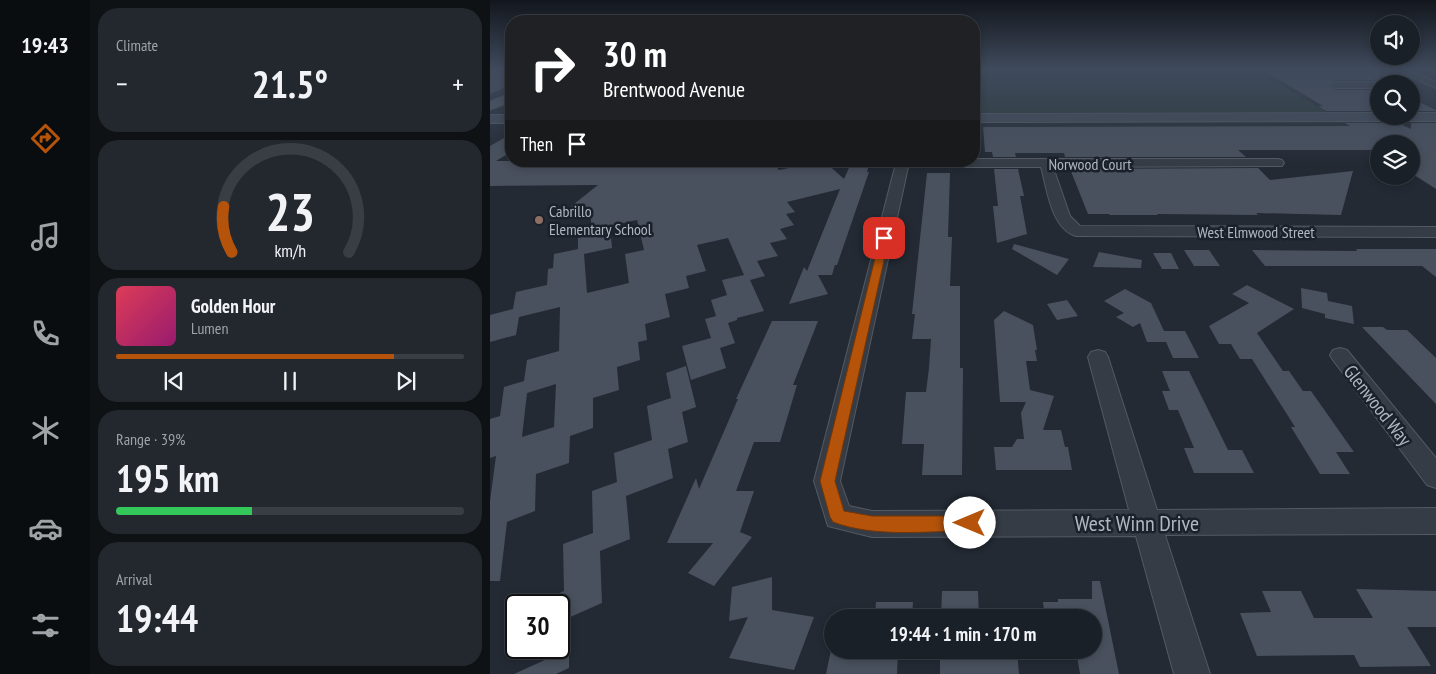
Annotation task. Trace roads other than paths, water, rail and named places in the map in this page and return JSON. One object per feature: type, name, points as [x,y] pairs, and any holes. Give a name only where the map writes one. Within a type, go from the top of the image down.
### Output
[{"type":"main road","points":[[490,106],[503,100]]},
{"type":"street","points":[[980,118],[1436,117]]},
{"type":"street","points":[[490,119],[505,119]]},
{"type":"street","name":"Norwood Court","points":[[980,163],[1278,163]]},
{"type":"street","name":"West Elmwood Street","points":[[1046,164],[1063,218],[1076,231],[1436,232]]},
{"type":"street","name":"West Winn Drive","points":[[902,167],[827,481],[838,517],[872,524],[1436,521]]},
{"type":"street","name":"Glenwood Way","points":[[1340,355],[1436,477]]},
{"type":"street","points":[[1098,356],[1192,674]]},
{"type":"place","name":"Cabrillo Elementary School","points":[[539,220]]}]
